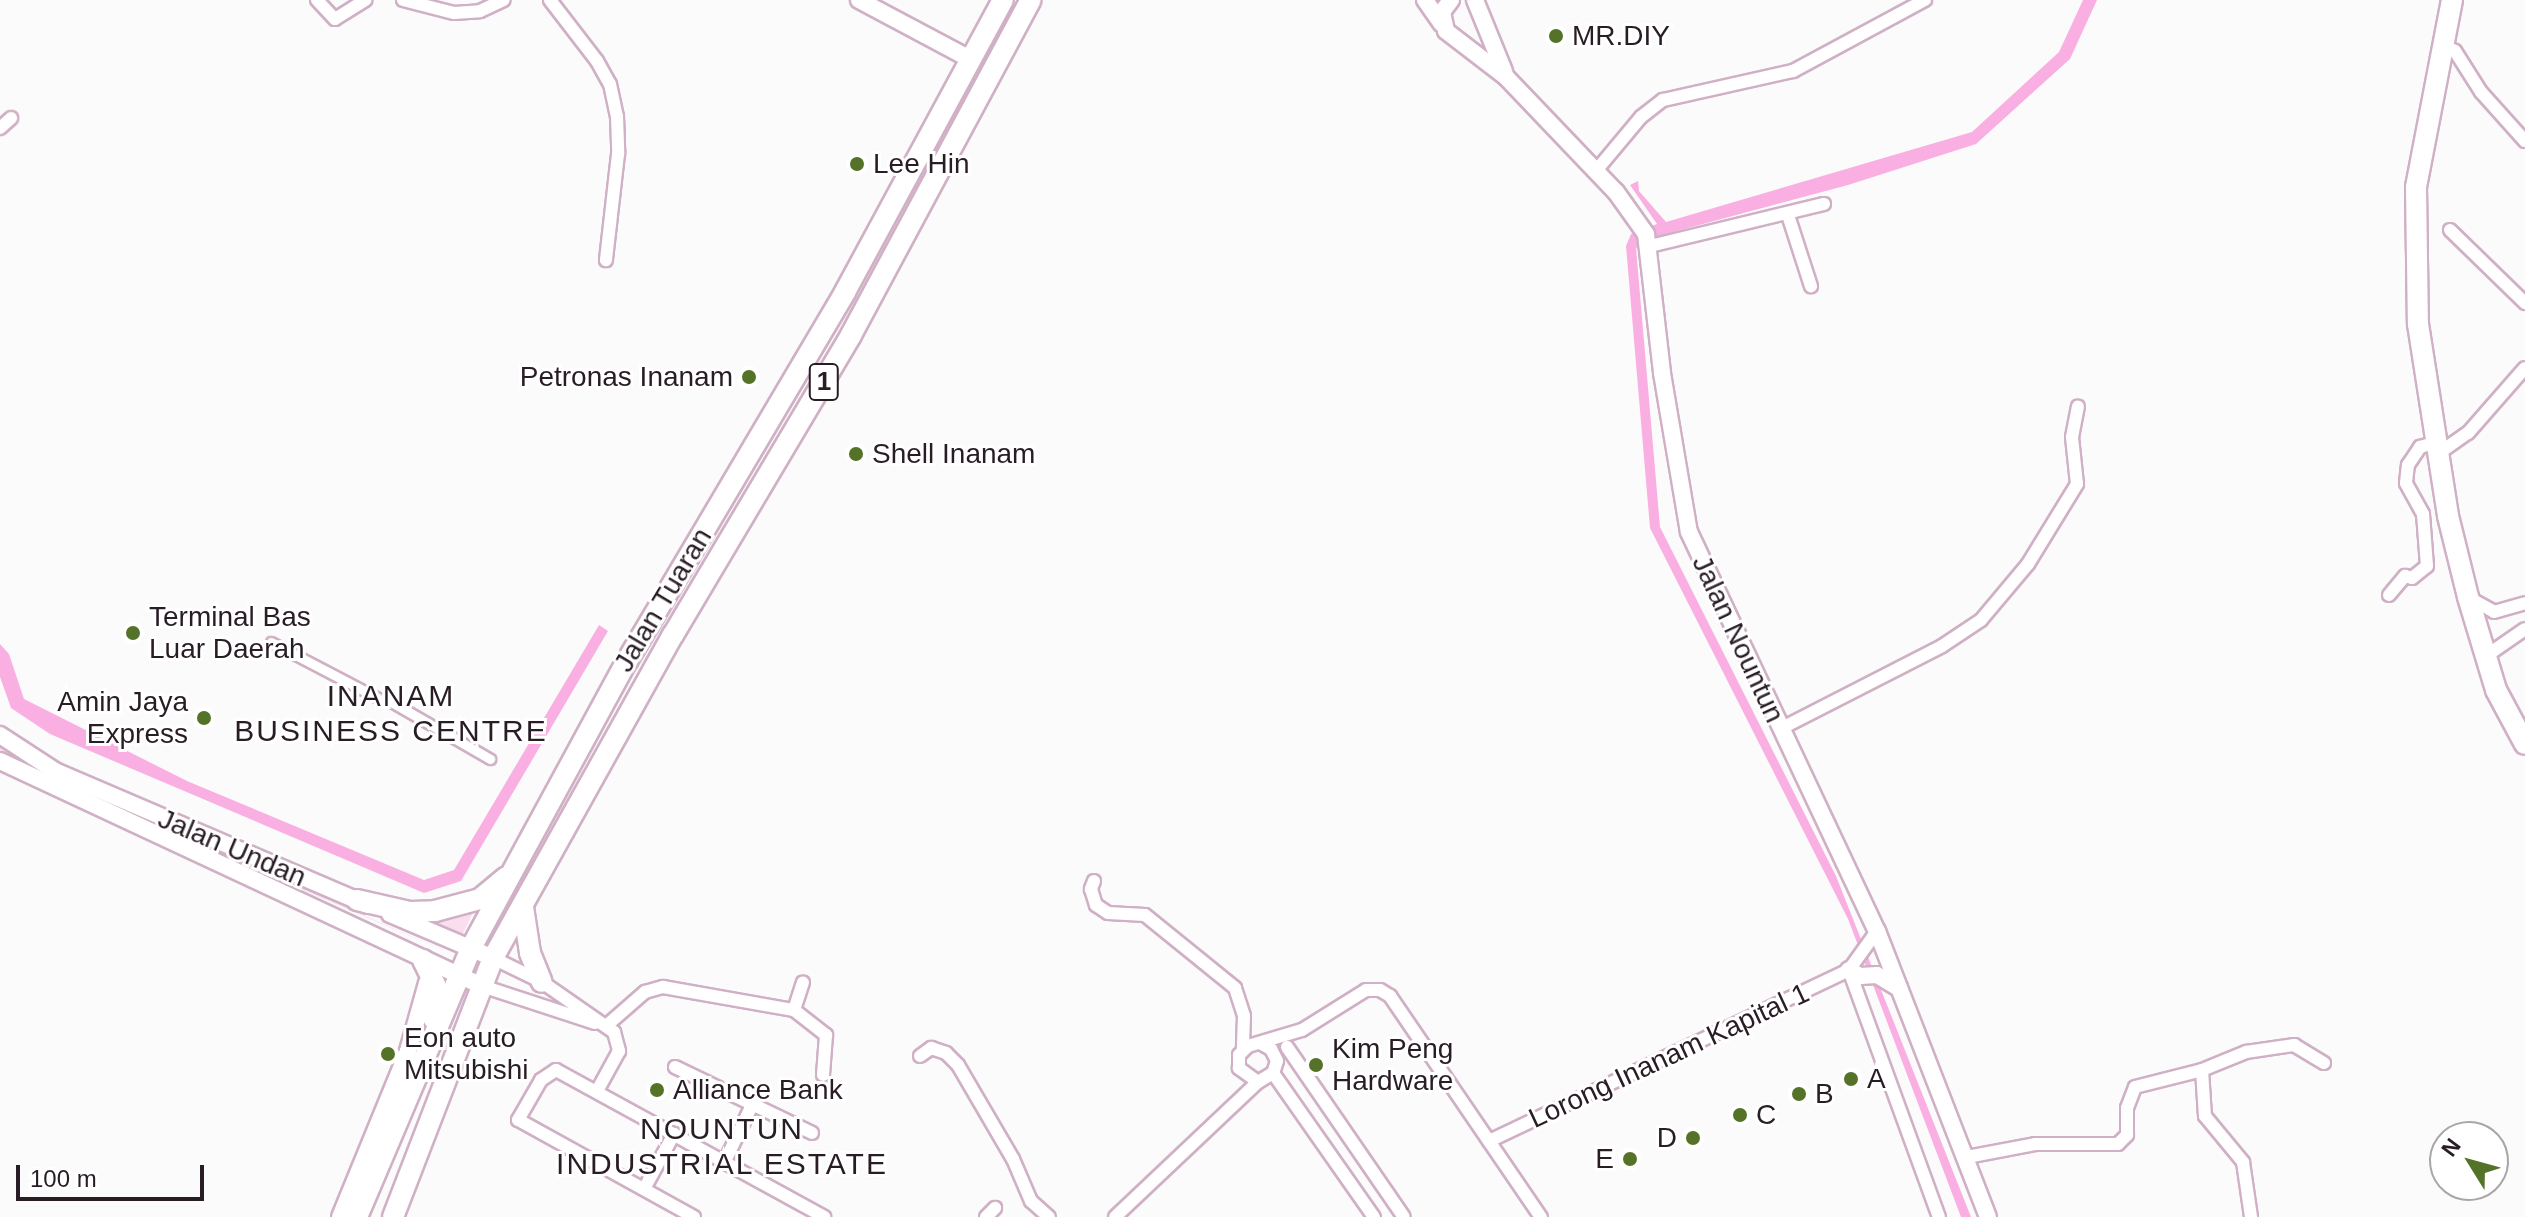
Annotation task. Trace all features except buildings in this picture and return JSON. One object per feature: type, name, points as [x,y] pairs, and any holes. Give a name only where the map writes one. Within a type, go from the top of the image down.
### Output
[{"type":"main road","name":"Jalan Tuaran","points":[[357,1217],[471,948],[526,854],[621,672],[817,342],[1003,0]]},
{"type":"main road","name":"Jalan Tuaran","points":[[393,1217],[493,958],[629,712],[853,332],[1031,0]]},
{"type":"main road","points":[[2452,0],[2441,45],[2416,196],[2418,324],[2438,448],[2468,597],[2496,690],[2525,744]]},
{"type":"main road","points":[[357,900],[410,912],[450,908],[493,891],[526,854]]},
{"type":"main road","points":[[523,907],[530,953],[542,982]]},
{"type":"main road","points":[[423,960],[436,993],[433,1035]]},
{"type":"street","points":[[317,0],[335,19],[365,0]]},
{"type":"street","points":[[403,0],[454,13],[480,11],[504,0]]},
{"type":"street","points":[[550,0],[597,61],[617,116],[618,154],[606,260]]},
{"type":"street","points":[[859,0],[970,59]]},
{"type":"street","name":"Jalan Nountun","points":[[1425,0],[1443,25],[1506,77],[1641,225],[1650,246],[1662,373],[1689,532],[1877,931],[1988,1217]]},
{"type":"street","points":[[1443,25],[1442,12],[1451,0]]},
{"type":"street","points":[[1595,172],[1641,117],[1663,100],[1793,71],[1925,0]]},
{"type":"street","name":"Jalan Nountun","points":[[1456,37],[1475,34],[1483,8]]},
{"type":"street","name":"Jalan Nountun","points":[[1483,8],[1506,77]]},
{"type":"street","points":[[2441,45],[2455,51],[2481,92],[2525,141]]},
{"type":"street","points":[[0,128],[11,118]]},
{"type":"street","points":[[1650,246],[1824,204]]},
{"type":"street","points":[[1788,215],[1811,286]]},
{"type":"street","points":[[2450,230],[2525,303]]},
{"type":"street","points":[[2389,595],[2405,576],[2412,578],[2427,566],[2423,514],[2406,483],[2408,465],[2420,447],[2438,448],[2468,433],[2525,368]]},
{"type":"street","points":[[1780,729],[1942,646],[1981,620],[2028,564],[2077,484],[2072,437],[2078,407]]},
{"type":"street","points":[[2468,597],[2494,612],[2525,603]]},
{"type":"street","points":[[2486,656],[2525,629]]},
{"type":"street","points":[[271,642],[383,699],[490,759]]},
{"type":"street","name":"Jalan Undan","points":[[0,735],[55,771],[493,958]]},
{"type":"street","name":"Jalan Undan","points":[[0,761],[400,944],[482,986]]},
{"type":"street","points":[[1094,881],[1091,889],[1096,905],[1108,913],[1145,915],[1235,988],[1244,1016],[1238,1097]]},
{"type":"street","points":[[1849,970],[1877,931]]},
{"type":"street","points":[[340,1217],[425,1001],[423,960],[400,944]]},
{"type":"street","points":[[493,958],[542,982],[614,1032],[619,1051],[597,1091]]},
{"type":"street","points":[[1849,970],[1860,976],[1877,975],[1901,989]]},
{"type":"street","points":[[1849,970],[1939,1217]]},
{"type":"street","name":"Lorong Inanam Kapital 1","points":[[1489,1141],[1849,970]]},
{"type":"street","points":[[794,1010],[803,982]]},
{"type":"street","points":[[482,986],[606,1026]]},
{"type":"street","points":[[606,1026],[645,992],[663,987],[794,1010],[826,1035],[829,1049],[823,1075]]},
{"type":"street","points":[[1240,1056],[1260,1043],[1302,1030],[1366,990],[1380,990],[1390,996],[1541,1217]]},
{"type":"street","points":[[1115,1217],[1238,1097],[1275,1067],[1302,1030]]},
{"type":"street","points":[[1260,1043],[1271,1049],[1275,1067],[1374,1217]]},
{"type":"street","points":[[1967,1157],[2011,1146],[2118,1144],[2127,1135],[2127,1108],[2135,1087],[2202,1070],[2246,1052],[2294,1045],[2324,1063]]},
{"type":"street","points":[[1287,1047],[1404,1217]]},
{"type":"street","points":[[920,1056],[931,1048],[946,1053],[958,1065],[1013,1159],[1031,1201],[1049,1217]]},
{"type":"street","points":[[1240,1056],[1242,1073],[1258,1082]]},
{"type":"street","points":[[675,1067],[812,1133]]},
{"type":"street","points":[[694,1217],[518,1120],[541,1080],[556,1070],[824,1217]]},
{"type":"street","points":[[2202,1070],[2205,1116],[2243,1162],[2251,1217]]},
{"type":"street","points":[[725,1161],[753,1103]]},
{"type":"street","points":[[644,1189],[674,1134]]},
{"type":"shaded area","points":[[2083,0],[2097,0],[2070,59],[1976,144],[1848,185],[1662,235],[1636,248],[1660,527],[1836,876],[1971,1217],[1961,1217],[1848,919],[1650,528],[1626,246],[1631,234],[1657,224],[1630,185],[1638,181],[1639,191],[1666,222],[1972,132],[2059,52]]},
{"type":"shaded area","points":[[599,625],[608,631],[461,881],[424,893],[50,734],[11,708],[0,677],[0,644],[9,654],[24,699],[187,781],[424,880],[454,870]]},
{"type":"shaded area","points":[[0,746],[35,770],[454,955],[62,786],[0,751]]},
{"type":"shaded area","points":[[478,902],[460,940],[415,916]]},
{"type":"place","name":"MR.DIY","points":[[1556,36]]},
{"type":"place","name":"Lee Hin","points":[[857,164]]},
{"type":"place","name":"Petronas Inanam","points":[[749,377]]},
{"type":"place","name":"Shell Inanam","points":[[856,454]]},
{"type":"place","name":"Terminal Bas Luar Daerah","points":[[133,633]]},
{"type":"place","name":"Amin Jaya Express","points":[[204,718]]},
{"type":"place","name":"Eon auto Mitsubishi","points":[[388,1054]]},
{"type":"place","name":"Kim Peng Hardware","points":[[1316,1065]]},
{"type":"place","name":"A","points":[[1851,1079]]},
{"type":"place","name":"Alliance Bank","points":[[657,1090]]},
{"type":"place","name":"B","points":[[1799,1094]]},
{"type":"place","name":"C","points":[[1740,1115]]},
{"type":"place","name":"D","points":[[1693,1138]]},
{"type":"place","name":"E","points":[[1630,1159]]},
{"type":"district","name":"INANAM BUSINESS CENTRE","points":[[391,713]]},
{"type":"district","name":"NOUNTUN INDUSTRIAL ESTATE","points":[[722,1146]]}]
